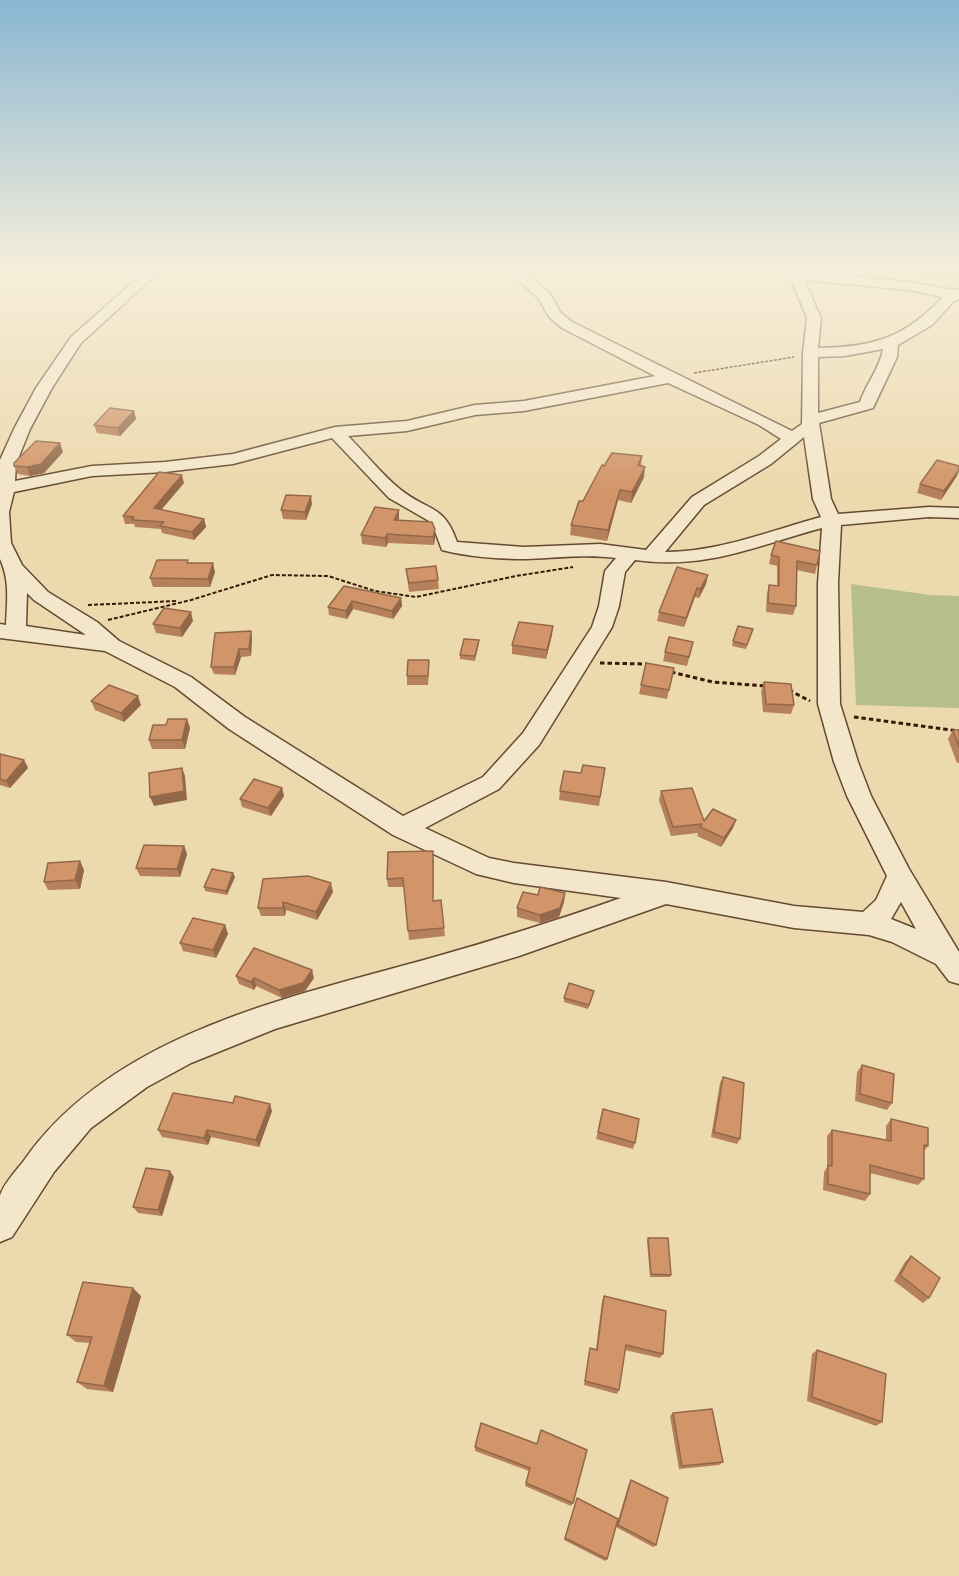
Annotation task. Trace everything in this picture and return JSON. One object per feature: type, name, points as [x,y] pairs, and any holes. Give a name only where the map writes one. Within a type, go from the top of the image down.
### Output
[{"type":"street","points":[[74,343],[44,388],[22,429],[7,464],[6,488],[0,512],[2,543],[10,578],[8,632],[62,637],[112,646],[183,682],[237,723],[402,828],[485,867],[514,873],[666,893],[794,916],[869,924],[899,933],[953,964]]},
{"type":"street","points":[[601,343],[670,378],[765,422],[792,438]]},
{"type":"street","points":[[811,343],[810,422],[822,499],[831,520],[832,539],[828,583],[829,704],[846,762],[860,796],[900,876],[953,964]]},
{"type":"street","points":[[810,353],[845,352],[888,343]]},
{"type":"street","points":[[402,828],[491,783],[531,739],[581,664],[602,627],[609,606],[615,572],[640,556],[698,501],[765,460],[810,422],[867,405],[872,389],[889,357],[891,343]]},
{"type":"street","points":[[6,488],[92,471],[165,467],[233,459],[268,452],[293,442],[335,432],[407,426],[475,410],[524,406],[670,378]]},
{"type":"street","points":[[335,432],[395,494],[435,517],[442,525],[447,543],[453,548],[524,553],[600,550],[640,556],[681,558],[718,554],[774,535],[831,520],[928,512],[959,513]]},
{"type":"street","points":[[10,578],[41,596],[89,616],[112,646]]},
{"type":"street","points":[[62,637],[89,616]]},
{"type":"street","points":[[869,924],[886,907],[900,876]]},
{"type":"street","points":[[0,1225],[46,1156],[80,1118],[120,1088],[199,1045],[259,1020],[503,950],[666,893]]},
{"type":"path","points":[[670,378],[701,371],[765,363],[810,353]]},
{"type":"path","points":[[89,616],[105,621],[191,600],[272,575],[328,576],[375,591],[416,597],[577,566]]},
{"type":"path","points":[[89,616],[191,600]]},
{"type":"path","points":[[581,664],[642,662],[651,665]]},
{"type":"path","points":[[669,671],[713,682],[771,687]]},
{"type":"path","points":[[782,689],[792,691],[818,705],[829,704],[856,717],[959,731]]},
{"type":"green space","points":[[851,584],[930,595],[959,596],[959,708],[856,705]]},
{"type":"building","points":[[110,408],[134,411],[118,428],[94,425]]},
{"type":"building","points":[[36,441],[60,443],[41,464],[27,467],[14,466],[14,463]]},
{"type":"building","points":[[612,453],[642,456],[638,465],[645,467],[632,492],[620,490],[608,530],[571,525],[579,501],[583,501],[602,465],[604,466]]},
{"type":"building","points":[[937,460],[959,466],[959,470],[944,491],[920,484]]},
{"type":"building","points":[[159,472],[182,475],[154,508],[204,519],[192,532],[160,526],[164,522],[132,520],[134,517],[123,516]]},
{"type":"building","points":[[286,495],[311,496],[305,512],[281,510]]},
{"type":"building","points":[[375,507],[399,510],[394,520],[432,522],[435,529],[433,537],[387,534],[385,538],[361,535]]},
{"type":"building","points":[[776,541],[820,551],[817,565],[797,561],[796,606],[768,603],[769,585],[779,586],[779,557],[771,555]]},
{"type":"building","points":[[157,560],[213,563],[208,579],[150,578]]},
{"type":"building","points":[[436,566],[438,580],[409,583],[406,569]]},
{"type":"building","points":[[677,567],[708,575],[700,589],[697,588],[686,618],[659,612]]},
{"type":"building","points":[[344,586],[401,598],[392,611],[352,601],[346,611],[328,607]]},
{"type":"building","points":[[164,608],[191,612],[180,628],[153,624]]},
{"type":"building","points":[[519,622],[553,626],[547,650],[512,645]]},
{"type":"building","points":[[738,626],[753,629],[747,645],[733,641]]},
{"type":"building","points":[[251,631],[249,649],[239,649],[234,667],[211,667],[215,633]]},
{"type":"building","points":[[669,637],[693,642],[689,657],[665,652]]},
{"type":"building","points":[[464,639],[479,640],[475,656],[460,655]]},
{"type":"building","points":[[408,660],[429,660],[428,676],[407,676]]},
{"type":"building","points":[[646,663],[674,668],[669,690],[641,685]]},
{"type":"building","points":[[764,682],[791,684],[794,705],[766,704]]},
{"type":"building","points":[[109,685],[138,696],[121,713],[91,701]]},
{"type":"building","points":[[168,719],[187,719],[182,740],[149,740],[153,725],[166,725]]},
{"type":"building","points":[[953,730],[959,730],[959,747]]},
{"type":"building","points":[[0,754],[24,760],[6,781],[0,779]]},
{"type":"building","points":[[583,765],[605,768],[600,797],[560,791],[564,771],[581,773]]},
{"type":"building","points":[[182,768],[184,791],[150,797],[149,773]]},
{"type":"building","points":[[254,779],[282,788],[268,808],[240,799]]},
{"type":"building","points":[[692,788],[704,821],[713,809],[736,820],[724,838],[700,827],[702,824],[673,827],[661,791]]},
{"type":"building","points":[[144,845],[184,846],[177,869],[136,868]]},
{"type":"building","points":[[433,851],[433,901],[441,900],[444,928],[408,931],[403,878],[387,879],[388,852]]},
{"type":"building","points":[[80,861],[75,880],[44,882],[48,863]]},
{"type":"building","points":[[212,869],[233,873],[226,891],[204,887]]},
{"type":"building","points":[[308,876],[331,883],[316,912],[283,902],[283,908],[258,908],[263,879]]},
{"type":"building","points":[[540,887],[565,893],[560,908],[540,915],[517,908],[523,892],[538,895]]},
{"type":"building","points":[[193,918],[225,925],[213,950],[180,943]]},
{"type":"building","points":[[254,948],[312,970],[303,983],[279,990],[254,978],[251,982],[236,976]]},
{"type":"building","points":[[569,983],[594,991],[589,1005],[564,998]]},
{"type":"building","points":[[862,1065],[894,1074],[892,1103],[860,1094]]},
{"type":"building","points":[[723,1077],[744,1083],[740,1139],[714,1132]]},
{"type":"building","points":[[173,1093],[233,1103],[235,1096],[270,1104],[256,1140],[207,1130],[204,1138],[158,1130]]},
{"type":"building","points":[[603,1109],[639,1119],[635,1143],[598,1132]]},
{"type":"building","points":[[891,1119],[928,1128],[928,1146],[924,1145],[924,1179],[870,1165],[870,1194],[828,1184],[828,1165],[832,1166],[832,1130],[891,1141]]},
{"type":"building","points":[[146,1168],[170,1171],[158,1210],[133,1207]]},
{"type":"building","points":[[648,1238],[668,1238],[671,1275],[651,1274]]},
{"type":"building","points":[[911,1256],[940,1278],[929,1298],[900,1275]]},
{"type":"building","points":[[83,1282],[133,1288],[104,1386],[77,1382],[92,1337],[67,1335]]},
{"type":"building","points":[[604,1296],[666,1311],[663,1354],[626,1345],[619,1390],[585,1381],[590,1348],[597,1350]]},
{"type":"building","points":[[817,1350],[886,1374],[882,1422],[812,1397]]},
{"type":"building","points":[[712,1409],[723,1462],[682,1466],[673,1413]]},
{"type":"building","points":[[481,1423],[537,1444],[541,1430],[587,1450],[573,1503],[526,1483],[530,1468],[475,1447]]},
{"type":"building","points":[[631,1480],[668,1498],[656,1545],[618,1525]]},
{"type":"building","points":[[577,1498],[618,1519],[607,1559],[565,1538]]}]
